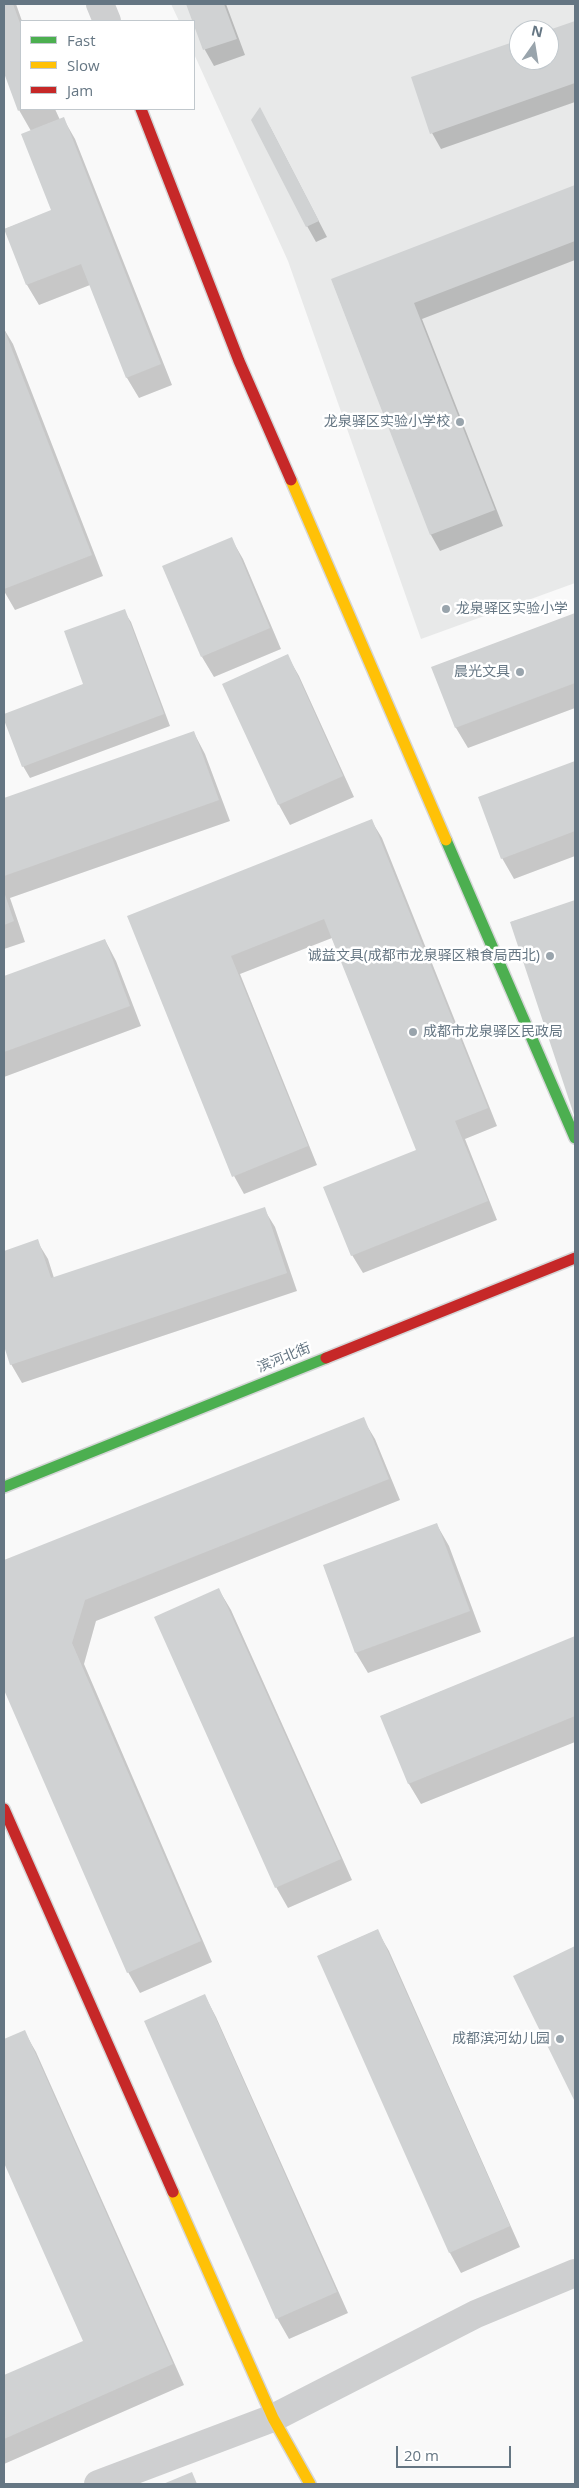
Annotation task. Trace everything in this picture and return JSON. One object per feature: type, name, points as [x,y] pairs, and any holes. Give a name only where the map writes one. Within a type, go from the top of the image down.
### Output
[{"type":"street","points":[[100,4],[106,20]]},
{"type":"street","points":[[141,110],[239,361],[575,1138]]},
{"type":"street","name":"滨河北街","points":[[4,1487],[575,1258]]},
{"type":"street","points":[[4,1809],[273,2418],[310,2484]]},
{"type":"street","points":[[98,2484],[273,2418],[476,2314],[575,2274]]},
{"type":"shaded area","name":"龙泉驿区实验小学校","points":[[171,4],[575,4],[575,583],[421,639],[288,261],[195,56],[195,20],[179,20]]},
{"type":"building","points":[[4,4],[13,4],[20,23],[20,110],[18,111],[4,73]]},
{"type":"building","points":[[186,4],[224,4],[237,39],[203,50],[195,28],[195,20],[192,20]]},
{"type":"building","points":[[575,21],[575,83],[430,134],[411,77],[509,43],[509,70],[559,70],[559,27]]},
{"type":"building","points":[[260,107],[319,221],[306,227],[251,120]]},
{"type":"building","points":[[64,117],[161,364],[126,378],[81,264],[26,285],[4,229],[51,210],[21,134]]},
{"type":"building","name":"龙泉驿区实验小学校","points":[[575,185],[575,241],[414,303],[495,510],[430,535],[331,279]]},
{"type":"building","points":[[4,329],[92,555],[4,589]]},
{"type":"building","points":[[232,537],[270,628],[201,657],[162,566]]},
{"type":"building","points":[[125,609],[164,714],[22,767],[4,720],[4,714],[83,684],[64,631]]},
{"type":"building","points":[[575,613],[575,683],[455,728],[431,667]]},
{"type":"building","points":[[288,654],[343,776],[278,805],[222,684]]},
{"type":"building","points":[[194,731],[219,800],[4,876],[4,798]]},
{"type":"building","points":[[575,761],[575,831],[501,859],[478,797]]},
{"type":"building","name":"成都市龙泉驿区民政局","points":[[372,819],[488,1108],[455,1121],[488,1201],[351,1256],[323,1187],[416,1150],[324,919],[231,956],[308,1146],[232,1177],[127,916]]},
{"type":"building","points":[[4,892],[14,921],[4,925]]},
{"type":"building","points":[[575,900],[575,1118],[510,922]]},
{"type":"building","points":[[105,939],[130,1006],[4,1052],[4,976]]},
{"type":"building","points":[[265,1207],[287,1273],[10,1365],[4,1346],[4,1251],[38,1239],[51,1278]]},
{"type":"building","points":[[364,1417],[389,1479],[85,1600],[72,1643],[201,1941],[127,1973],[4,1690],[4,1560]]},
{"type":"building","points":[[437,1523],[470,1611],[355,1653],[323,1565]]},
{"type":"building","points":[[219,1588],[341,1859],[275,1888],[154,1617]]},
{"type":"building","points":[[575,1636],[575,1716],[408,1784],[380,1716]]},
{"type":"building","points":[[378,1929],[510,2226],[449,2253],[317,1956]]},
{"type":"building","name":"成都滨河幼儿园","points":[[575,1946],[575,2102],[513,1976]]},
{"type":"building","points":[[205,1994],[337,2292],[276,2319],[144,2021]]},
{"type":"building","points":[[25,2030],[173,2364],[4,2439],[4,2375],[83,2341],[4,2163],[4,2039]]},
{"type":"building","points":[[192,2472],[197,2484],[163,2484]]},
{"type":"traffic: fast","points":[[446,840],[575,1138]]},
{"type":"traffic: fast","points":[[4,1487],[326,1358]]},
{"type":"traffic: slow","points":[[291,480],[446,840]]},
{"type":"traffic: slow","points":[[173,2192],[273,2418],[310,2484]]},
{"type":"traffic: jam","points":[[141,110],[239,361],[291,480]]},
{"type":"traffic: jam","points":[[326,1358],[575,1258]]},
{"type":"traffic: jam","points":[[4,1809],[173,2192]]},
{"type":"place","name":"龙泉驿区实验小学校","points":[[460,422]]},
{"type":"place","name":"龙泉驿区实验小学","points":[[446,609]]},
{"type":"place","name":"晨光文具","points":[[520,672]]},
{"type":"place","name":"诚益文具(成都市龙泉驿区粮食局西北)","points":[[550,956]]},
{"type":"place","name":"成都市龙泉驿区民政局","points":[[413,1032]]},
{"type":"place","name":"成都滨河幼儿园","points":[[560,2039]]}]
